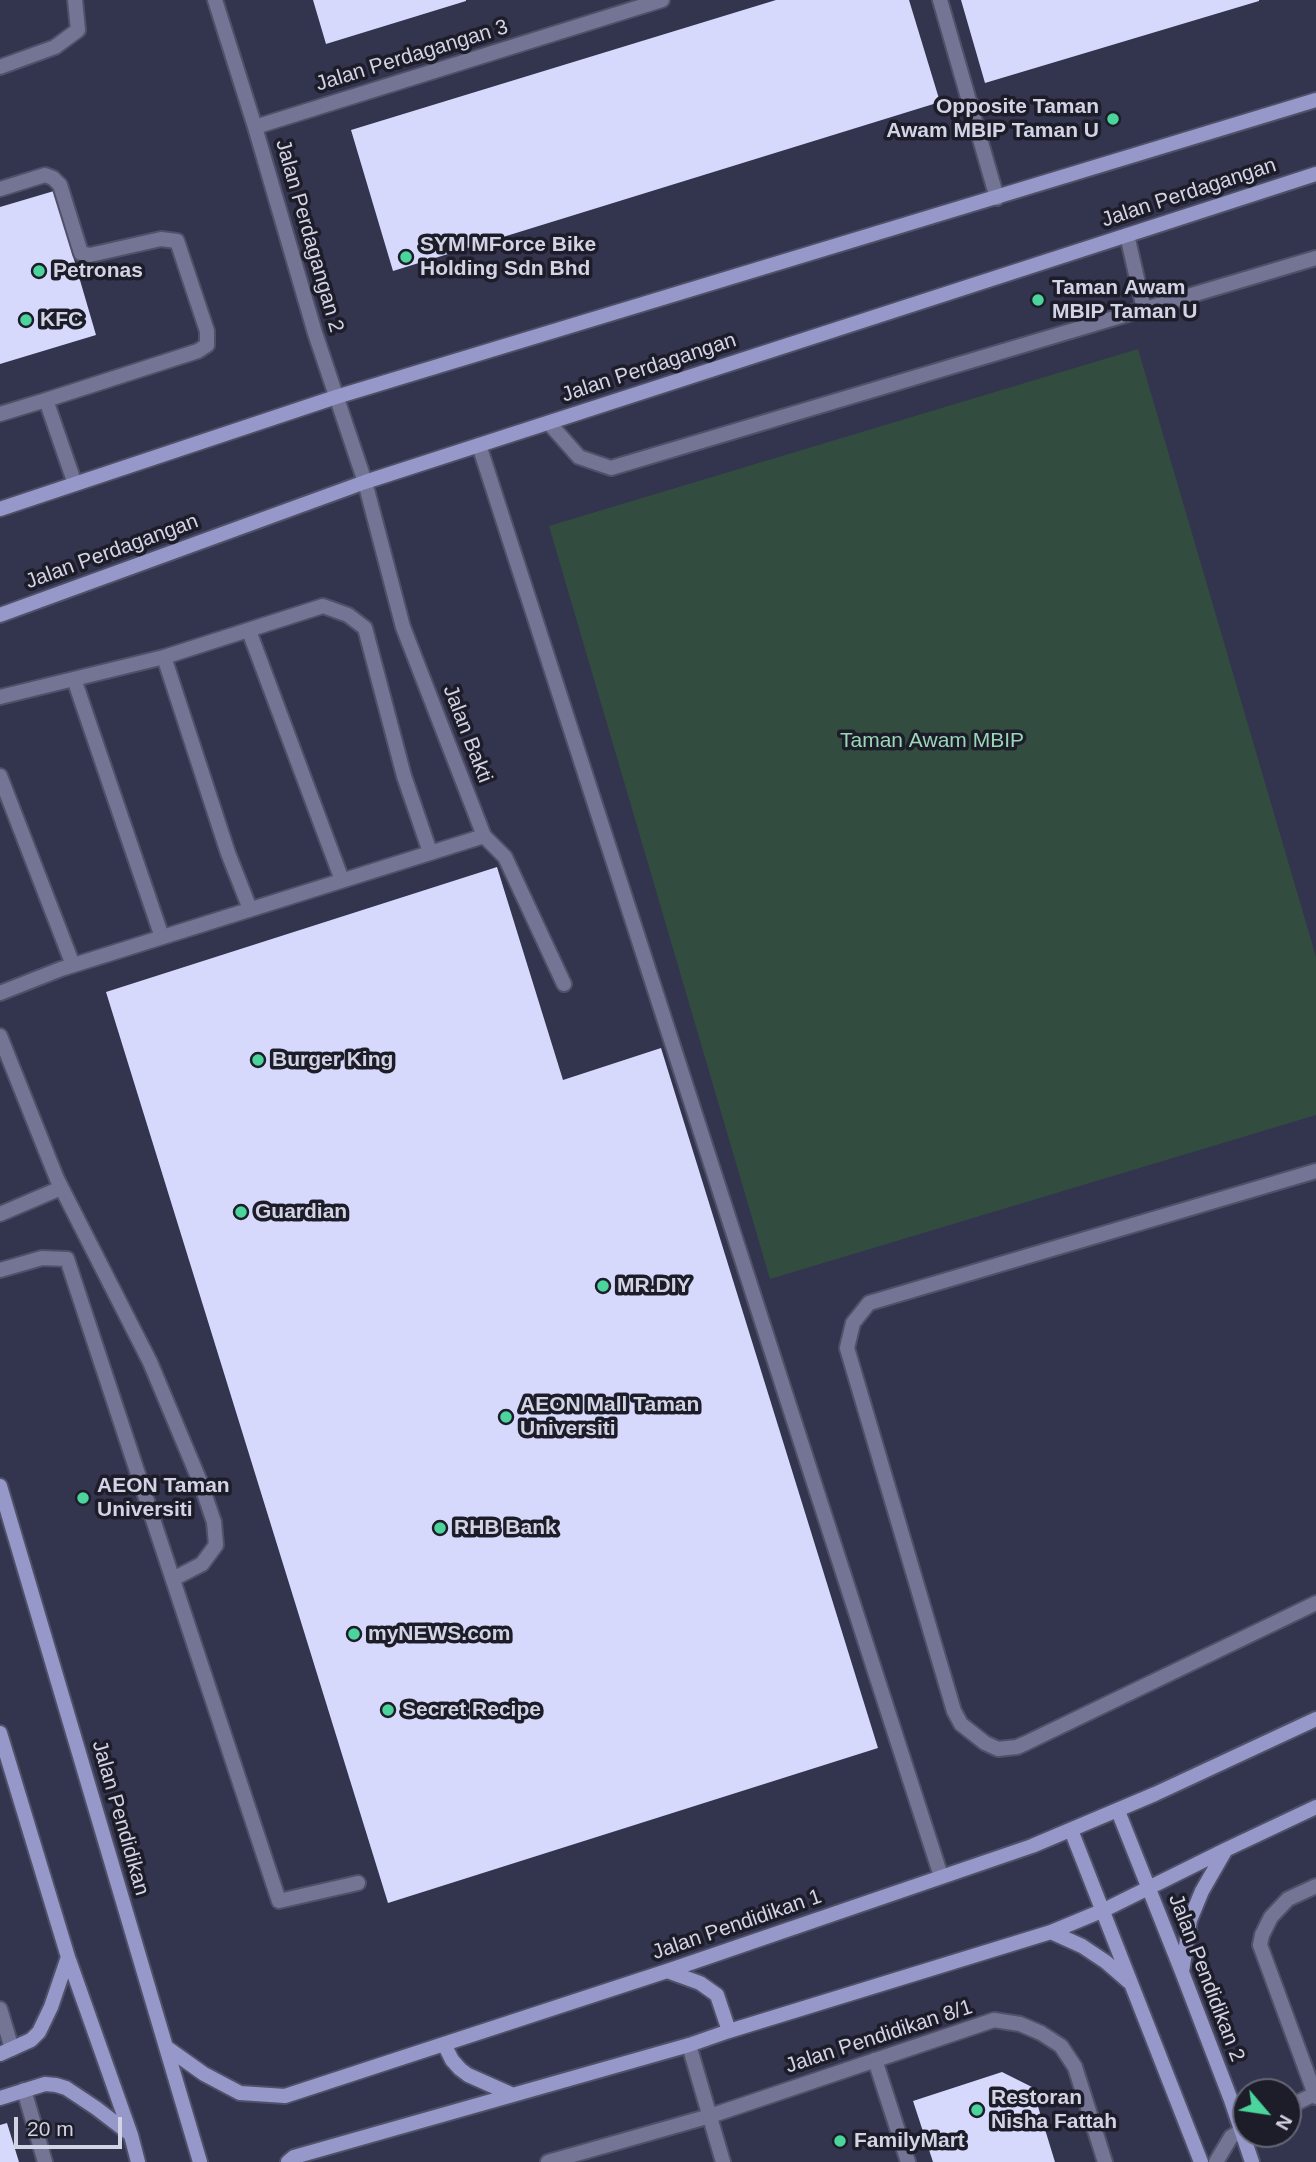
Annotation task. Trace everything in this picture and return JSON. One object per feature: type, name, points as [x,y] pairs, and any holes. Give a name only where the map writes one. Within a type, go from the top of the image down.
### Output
[{"type":"main road","points":[[0,509],[336,397],[1316,100]]},
{"type":"main road","name":"Jalan Perdagangan","points":[[0,615],[365,482],[1316,174]]},
{"type":"main road","name":"Jalan Pendidikan","points":[[0,1486],[200,2162]]},
{"type":"main road","name":"Jalan Pendidikan 1","points":[[166,2047],[204,2074],[240,2093],[285,2095],[667,1971],[1032,1846],[1118,1811],[1316,1719]]},
{"type":"main road","points":[[0,1733],[68,1956],[138,2162]]},
{"type":"main road","points":[[288,2162],[293,2157],[689,2045],[1051,1932],[1149,1889],[1316,1807]]},
{"type":"main road","name":"Jalan Pendidikan 2","points":[[1118,1811],[1232,2099]]},
{"type":"main road","points":[[1071,1830],[1201,2162]]},
{"type":"main road","points":[[1182,1972],[1190,1920],[1202,1891],[1225,1850]]},
{"type":"main road","points":[[1051,1932],[1106,1962],[1133,1985]]},
{"type":"main road","points":[[6,2051],[31,2040],[39,2032],[51,2007],[68,1956]]},
{"type":"main road","points":[[667,1971],[701,1983],[717,1995],[729,2031]]},
{"type":"main road","points":[[444,2044],[452,2060],[468,2075],[513,2095]]},
{"type":"main road","points":[[0,2098],[45,2084],[66,2088],[131,2135]]},
{"type":"street","points":[[0,67],[55,47],[78,30],[75,0]]},
{"type":"street","name":"Jalan Perdagangan 2","points":[[215,0],[315,333],[365,482]]},
{"type":"street","name":"Jalan Perdagangan 3","points":[[255,127],[663,0]]},
{"type":"street","points":[[940,0],[997,198]]},
{"type":"street","points":[[0,189],[45,175],[53,178],[60,185],[81,253],[90,255],[161,239],[177,241],[207,331],[207,345],[198,351],[0,414]]},
{"type":"street","points":[[1127,235],[1144,309]]},
{"type":"street","points":[[549,423],[579,457],[611,468],[1316,258]]},
{"type":"street","points":[[46,400],[75,484]]},
{"type":"street","points":[[479,445],[941,1877]]},
{"type":"street","name":"Jalan Bakti","points":[[365,482],[403,627],[484,836],[505,857],[564,984]]},
{"type":"street","points":[[0,697],[164,657],[323,606],[348,615],[365,628],[404,776],[430,852]]},
{"type":"street","points":[[248,631],[342,880]]},
{"type":"street","points":[[164,657],[228,853],[250,909]]},
{"type":"street","points":[[74,679],[162,937]]},
{"type":"street","points":[[0,776],[73,965]]},
{"type":"street","points":[[0,993],[73,965],[484,836]]},
{"type":"street","points":[[0,1036],[61,1188],[150,1362],[214,1522],[216,1545],[209,1555],[202,1564],[173,1579]]},
{"type":"street","points":[[1316,1171],[869,1303],[853,1323],[847,1348],[954,1711],[961,1724],[985,1742],[998,1749],[1017,1747],[1316,1603]]},
{"type":"street","points":[[0,1214],[61,1188]]},
{"type":"street","points":[[0,1269],[42,1258],[67,1259],[279,1901],[358,1883]]},
{"type":"street","points":[[1316,1886],[1288,1899],[1270,1917],[1260,1945],[1316,2095]]},
{"type":"street","points":[[0,2008],[6,2051]]},
{"type":"street","name":"Jalan Pendidikan 8/1","points":[[548,2162],[709,2116],[994,2021],[1020,2024],[1061,2046],[1075,2067],[1105,2162]]},
{"type":"street","points":[[689,2045],[723,2162]]},
{"type":"street","points":[[875,2060],[908,2162]]},
{"type":"street","points":[[24,2090],[46,2162]]},
{"type":"street","points":[[1216,2162],[1232,2139]]},
{"type":"green space","name":"Taman Awam MBIP","points":[[1138,349],[1316,957],[1316,1115],[770,1279],[549,526]]},
{"type":"building","points":[[313,0],[466,0],[466,1],[326,44]]},
{"type":"building","points":[[776,0],[909,0],[940,102],[393,271],[351,130]]},
{"type":"building","points":[[961,0],[1259,0],[1259,1],[985,83]]},
{"type":"building","name":"Petronas","points":[[54,191],[96,335],[0,364],[0,207]]},
{"type":"building","name":"AEON Mall Taman Universiti","points":[[497,867],[563,1080],[661,1048],[878,1748],[388,1903],[106,992]]},
{"type":"building","name":"Restoran Nisha Fattah","points":[[1002,2072],[1032,2087],[1055,2162],[933,2162],[913,2101]]},
{"type":"building","points":[[7,2123],[19,2162],[0,2162],[0,2125]]},
{"type":"place","name":"Opposite Taman Awam MBIP Taman U","points":[[1113,119]]},
{"type":"place","name":"SYM MForce Bike Holding Sdn Bhd","points":[[406,257]]},
{"type":"place","name":"Petronas","points":[[39,271]]},
{"type":"place","name":"Taman Awam MBIP Taman U","points":[[1038,300]]},
{"type":"place","name":"KFC","points":[[26,320]]},
{"type":"place","name":"Burger King","points":[[258,1060]]},
{"type":"place","name":"Guardian","points":[[241,1212]]},
{"type":"place","name":"MR.DIY","points":[[603,1286]]},
{"type":"place","name":"AEON Mall Taman Universiti","points":[[506,1417]]},
{"type":"place","name":"AEON Taman Universiti","points":[[83,1498]]},
{"type":"place","name":"RHB Bank","points":[[440,1528]]},
{"type":"place","name":"myNEWS.com","points":[[354,1634]]},
{"type":"place","name":"Secret Recipe","points":[[388,1710]]},
{"type":"place","name":"Restoran Nisha Fattah","points":[[977,2110]]},
{"type":"place","name":"FamilyMart","points":[[840,2141]]}]
